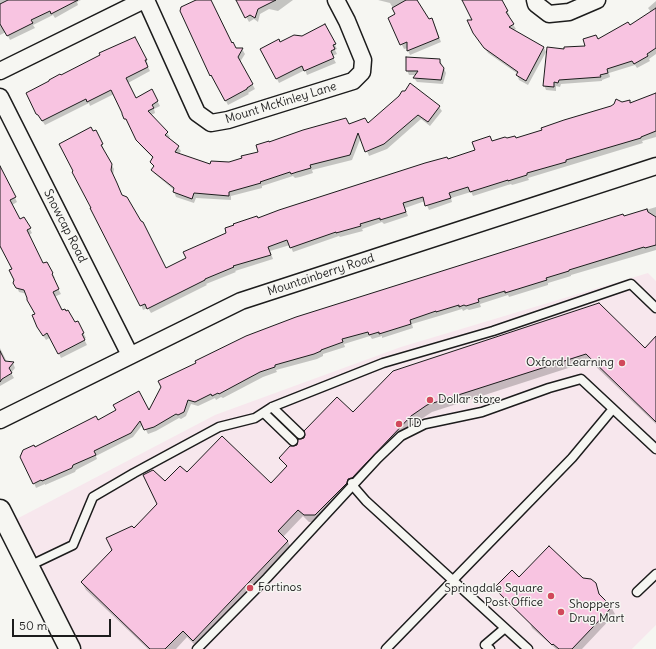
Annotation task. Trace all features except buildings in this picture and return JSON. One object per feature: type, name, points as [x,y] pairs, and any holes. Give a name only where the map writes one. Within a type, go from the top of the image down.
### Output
[{"type":"street","name":"Mount McKinley Lane","points":[[0,72],[145,0],[197,113],[211,123],[228,120],[354,81],[362,72],[363,60],[348,21],[336,0]]},
{"type":"street","points":[[535,0],[536,4],[549,14],[569,12],[597,0]]},
{"type":"street","name":"Snowcap Road","points":[[0,97],[130,355]]},
{"type":"street","name":"Mountainberry Road","points":[[0,420],[241,301],[656,166]]},
{"type":"street","points":[[0,510],[70,649]]},
{"type":"lane","points":[[29,566],[73,545],[93,497],[219,427],[255,418],[272,407],[383,363],[492,331],[631,284],[656,308]]},
{"type":"lane","points":[[197,649],[267,578],[350,485],[401,436],[425,424],[482,412],[549,388],[581,379],[612,410],[656,449]]},
{"type":"lane","points":[[272,407],[300,434]]},
{"type":"lane","points":[[386,649],[572,458],[612,410]]},
{"type":"lane","points":[[264,413],[293,440]]},
{"type":"lane","points":[[350,485],[528,649]]},
{"type":"lane","points":[[637,592],[656,574]]},
{"type":"lane","points":[[486,648],[505,628]]},
{"type":"shaded area","points":[[648,273],[656,281],[656,625],[632,649],[70,649],[7,524],[215,415],[401,347]]},
{"type":"place","name":"Oxford Learning","points":[[622,363]]},
{"type":"place","name":"Dollar store","points":[[430,400]]},
{"type":"place","name":"TD","points":[[399,424]]},
{"type":"place","name":"Fortinos","points":[[250,588]]},
{"type":"place","name":"Springdale Square Post Office","points":[[551,596]]},
{"type":"place","name":"Shoppers Drug Mart","points":[[561,612]]}]
